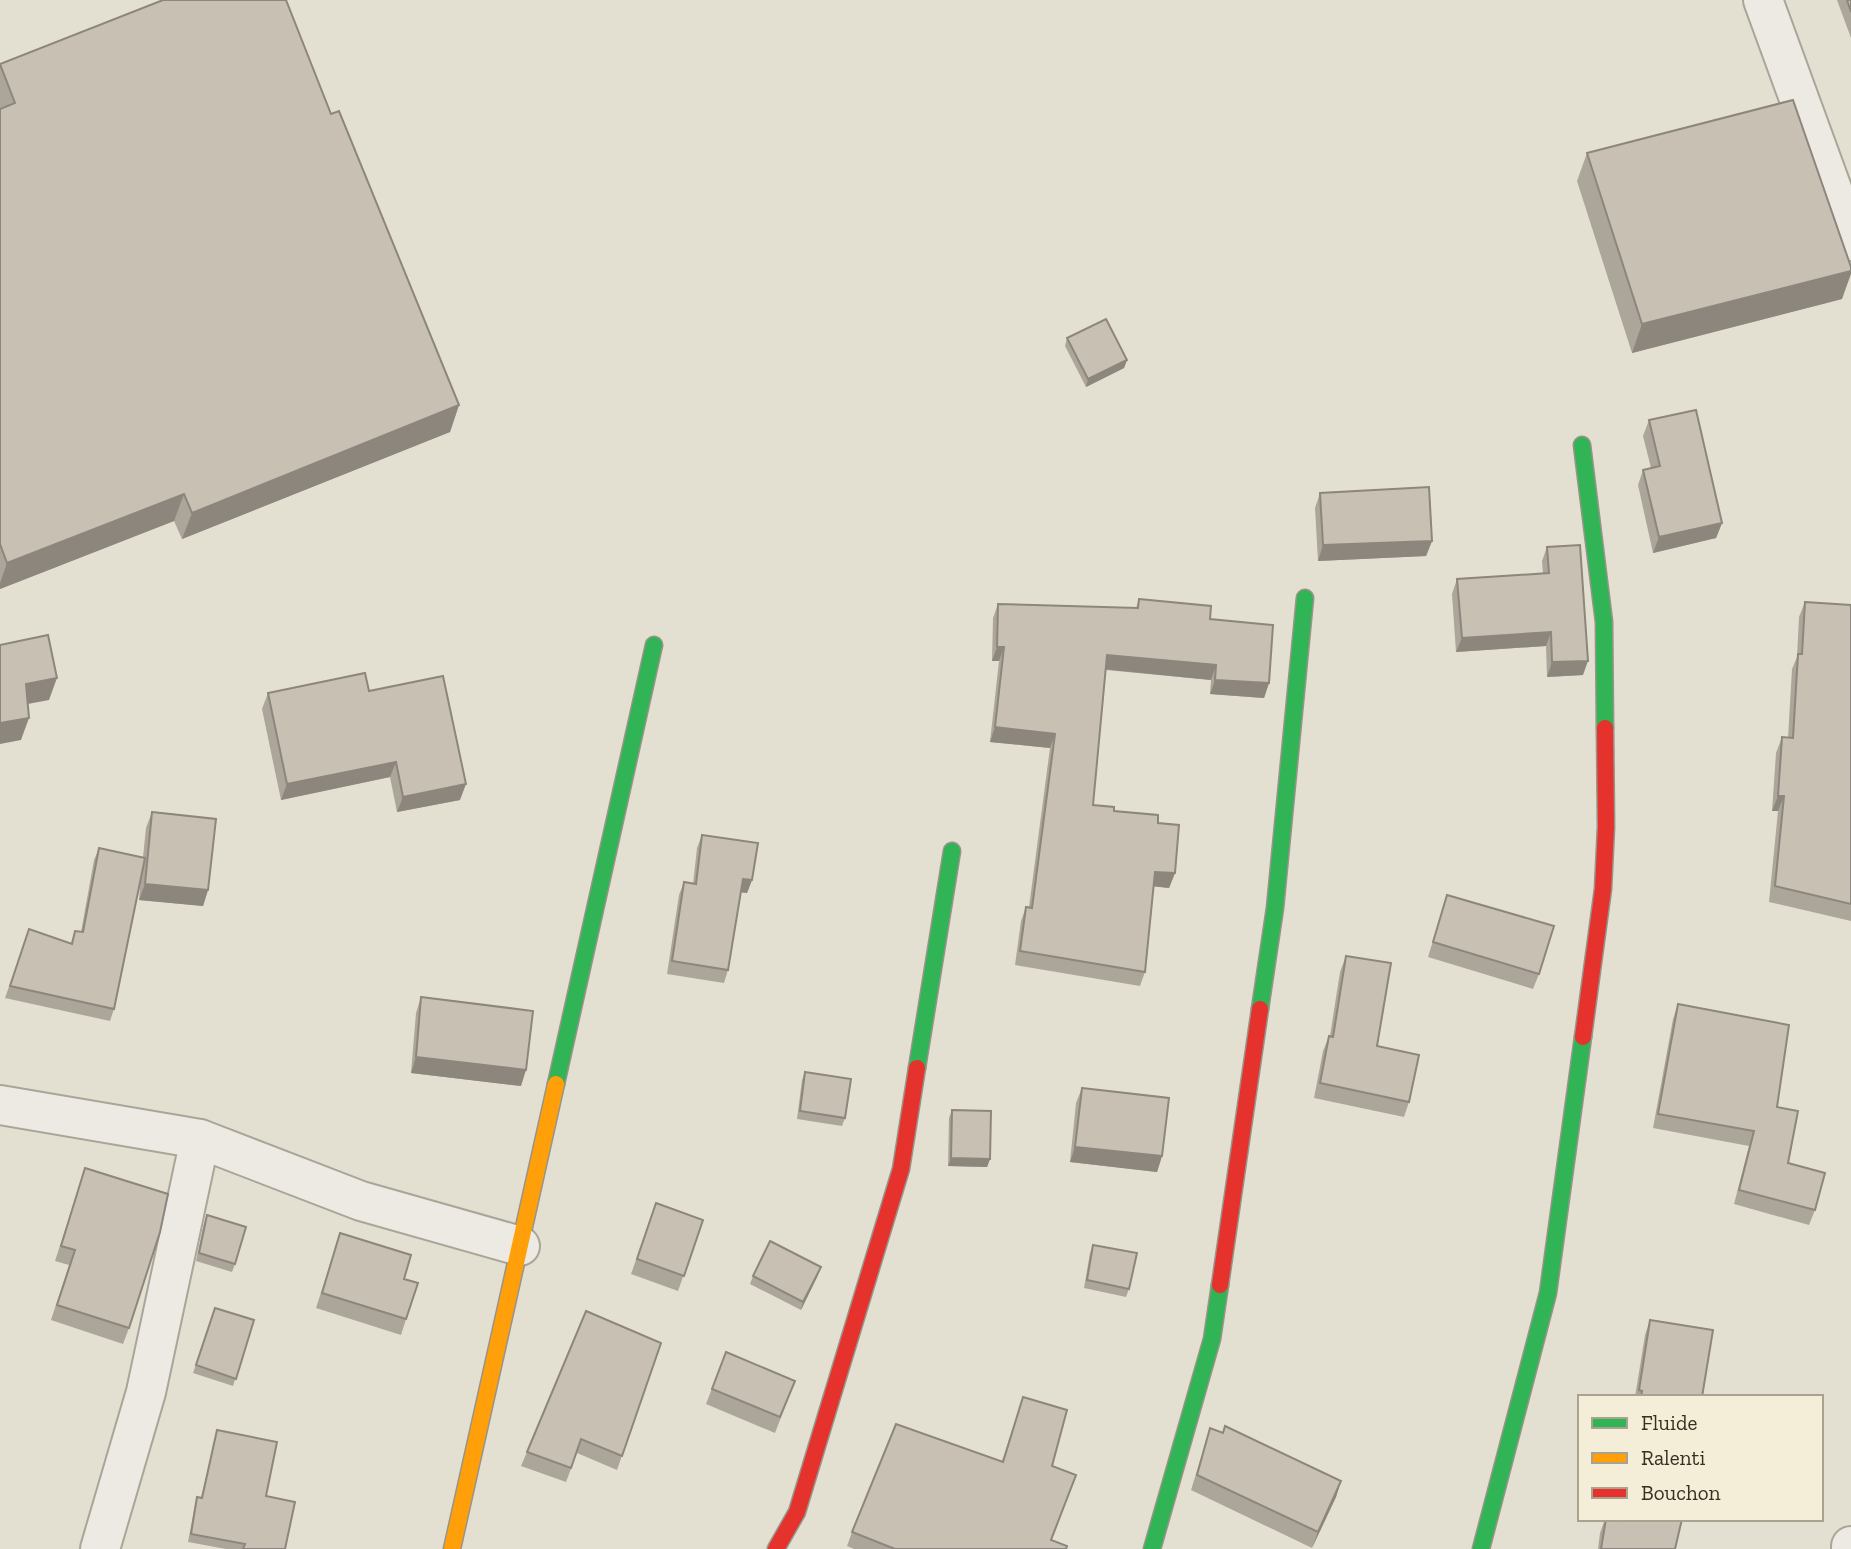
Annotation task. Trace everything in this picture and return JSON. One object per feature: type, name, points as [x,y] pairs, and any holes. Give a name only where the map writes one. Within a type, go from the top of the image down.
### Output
[{"type":"street","points":[[1763,0],[1851,241]]},
{"type":"street","points":[[1481,1549],[1548,1293],[1603,889],[1606,827],[1604,622],[1582,444]]},
{"type":"street","points":[[1152,1549],[1212,1339],[1275,908],[1306,598]]},
{"type":"street","points":[[452,1549],[654,645]]},
{"type":"street","points":[[776,1549],[797,1512],[901,1169],[952,851]]},
{"type":"street","points":[[0,1105],[200,1139],[361,1201],[520,1246]]},
{"type":"street","points":[[100,1549],[146,1392],[200,1139]]},
{"type":"building","points":[[163,0],[286,0],[331,114],[339,111],[459,405],[192,513],[184,494],[7,563],[0,544],[0,109],[15,103],[0,64]]},
{"type":"building","points":[[1793,100],[1851,271],[1642,324],[1587,153]]},
{"type":"building","points":[[1106,319],[1127,360],[1088,379],[1067,338]]},
{"type":"building","points":[[1696,410],[1722,523],[1659,537],[1643,470],[1660,466],[1649,420]]},
{"type":"building","points":[[1429,487],[1432,541],[1323,545],[1320,493]]},
{"type":"building","points":[[1580,545],[1588,661],[1552,662],[1551,632],[1462,638],[1457,579],[1549,573],[1547,547]]},
{"type":"building","points":[[1139,599],[1211,606],[1210,619],[1273,625],[1269,683],[1215,680],[1216,665],[1107,655],[1093,805],[1114,807],[1114,811],[1158,815],[1158,823],[1179,825],[1175,873],[1155,872],[1145,972],[1020,951],[1026,907],[1032,908],[1055,734],[995,727],[1004,647],[997,647],[998,604],[1138,608]]},
{"type":"building","points":[[1805,602],[1851,605],[1851,904],[1775,886],[1784,796],[1778,796],[1782,737],[1793,738],[1798,654],[1802,654]]},
{"type":"building","points":[[48,635],[57,678],[26,684],[29,718],[0,723],[0,645]]},
{"type":"building","points":[[365,673],[369,691],[443,676],[466,784],[403,797],[396,762],[287,784],[268,693]]},
{"type":"building","points":[[152,812],[216,819],[208,890],[145,884]]},
{"type":"building","points":[[702,835],[758,843],[752,880],[743,879],[728,970],[672,961],[684,882],[696,884]]},
{"type":"building","points":[[99,848],[145,858],[114,1009],[10,986],[29,929],[72,944],[75,931],[83,932]]},
{"type":"building","points":[[1447,895],[1554,926],[1539,974],[1433,942]]},
{"type":"building","points":[[1346,956],[1391,963],[1377,1046],[1419,1055],[1409,1102],[1320,1083],[1329,1036],[1333,1037]]},
{"type":"building","points":[[421,997],[533,1011],[526,1070],[416,1057]]},
{"type":"building","points":[[1678,1004],[1789,1025],[1777,1107],[1798,1111],[1788,1163],[1825,1173],[1815,1210],[1739,1190],[1754,1131],[1658,1114]]},
{"type":"building","points":[[805,1072],[851,1079],[845,1118],[800,1111]]},
{"type":"building","points":[[1082,1088],[1169,1098],[1162,1156],[1075,1147]]},
{"type":"building","points":[[952,1110],[991,1111],[990,1159],[951,1158]]},
{"type":"building","points":[[85,1168],[168,1194],[160,1232],[129,1328],[57,1305],[75,1250],[61,1246]]},
{"type":"building","points":[[656,1203],[703,1220],[684,1276],[637,1259]]},
{"type":"building","points":[[207,1215],[246,1227],[235,1264],[199,1253]]},
{"type":"building","points":[[340,1233],[411,1255],[404,1279],[418,1283],[406,1319],[322,1293]]},
{"type":"building","points":[[770,1241],[821,1267],[803,1302],[753,1276]]},
{"type":"building","points":[[1093,1245],[1137,1253],[1129,1289],[1087,1280]]},
{"type":"building","points":[[215,1308],[254,1320],[236,1379],[196,1365]]},
{"type":"building","points":[[586,1311],[661,1343],[622,1456],[581,1439],[571,1468],[527,1452]]},
{"type":"building","points":[[1650,1320],[1713,1330],[1702,1395],[1641,1395],[1642,1391],[1639,1390]]},
{"type":"building","points":[[726,1352],[795,1381],[780,1417],[712,1389]]},
{"type":"building","points":[[1023,1397],[1067,1410],[1052,1466],[1076,1475],[1051,1540],[1067,1546],[1066,1549],[895,1549],[852,1532],[896,1424],[1003,1462]]},
{"type":"building","points":[[1225,1426],[1341,1481],[1318,1532],[1197,1475],[1210,1428],[1223,1433]]},
{"type":"building","points":[[217,1430],[277,1442],[266,1496],[295,1502],[285,1549],[243,1549],[245,1544],[191,1534],[197,1497],[202,1498]]},
{"type":"building","points":[[1606,1521],[1682,1521],[1675,1549],[1601,1549]]},
{"type":"traffic: fast","points":[[1582,445],[1604,622],[1605,728]]},
{"type":"traffic: fast","points":[[1260,1009],[1275,908],[1305,598]]},
{"type":"traffic: fast","points":[[556,1084],[654,645]]},
{"type":"traffic: fast","points":[[917,1068],[952,851]]},
{"type":"traffic: fast","points":[[1481,1549],[1548,1293],[1583,1037]]},
{"type":"traffic: fast","points":[[1152,1549],[1212,1339],[1220,1285]]},
{"type":"traffic: slow","points":[[452,1549],[556,1084]]},
{"type":"traffic: jam","points":[[1583,1037],[1603,889],[1606,827],[1605,728]]},
{"type":"traffic: jam","points":[[1220,1285],[1260,1009]]},
{"type":"traffic: jam","points":[[776,1549],[797,1512],[901,1169],[917,1068]]}]
